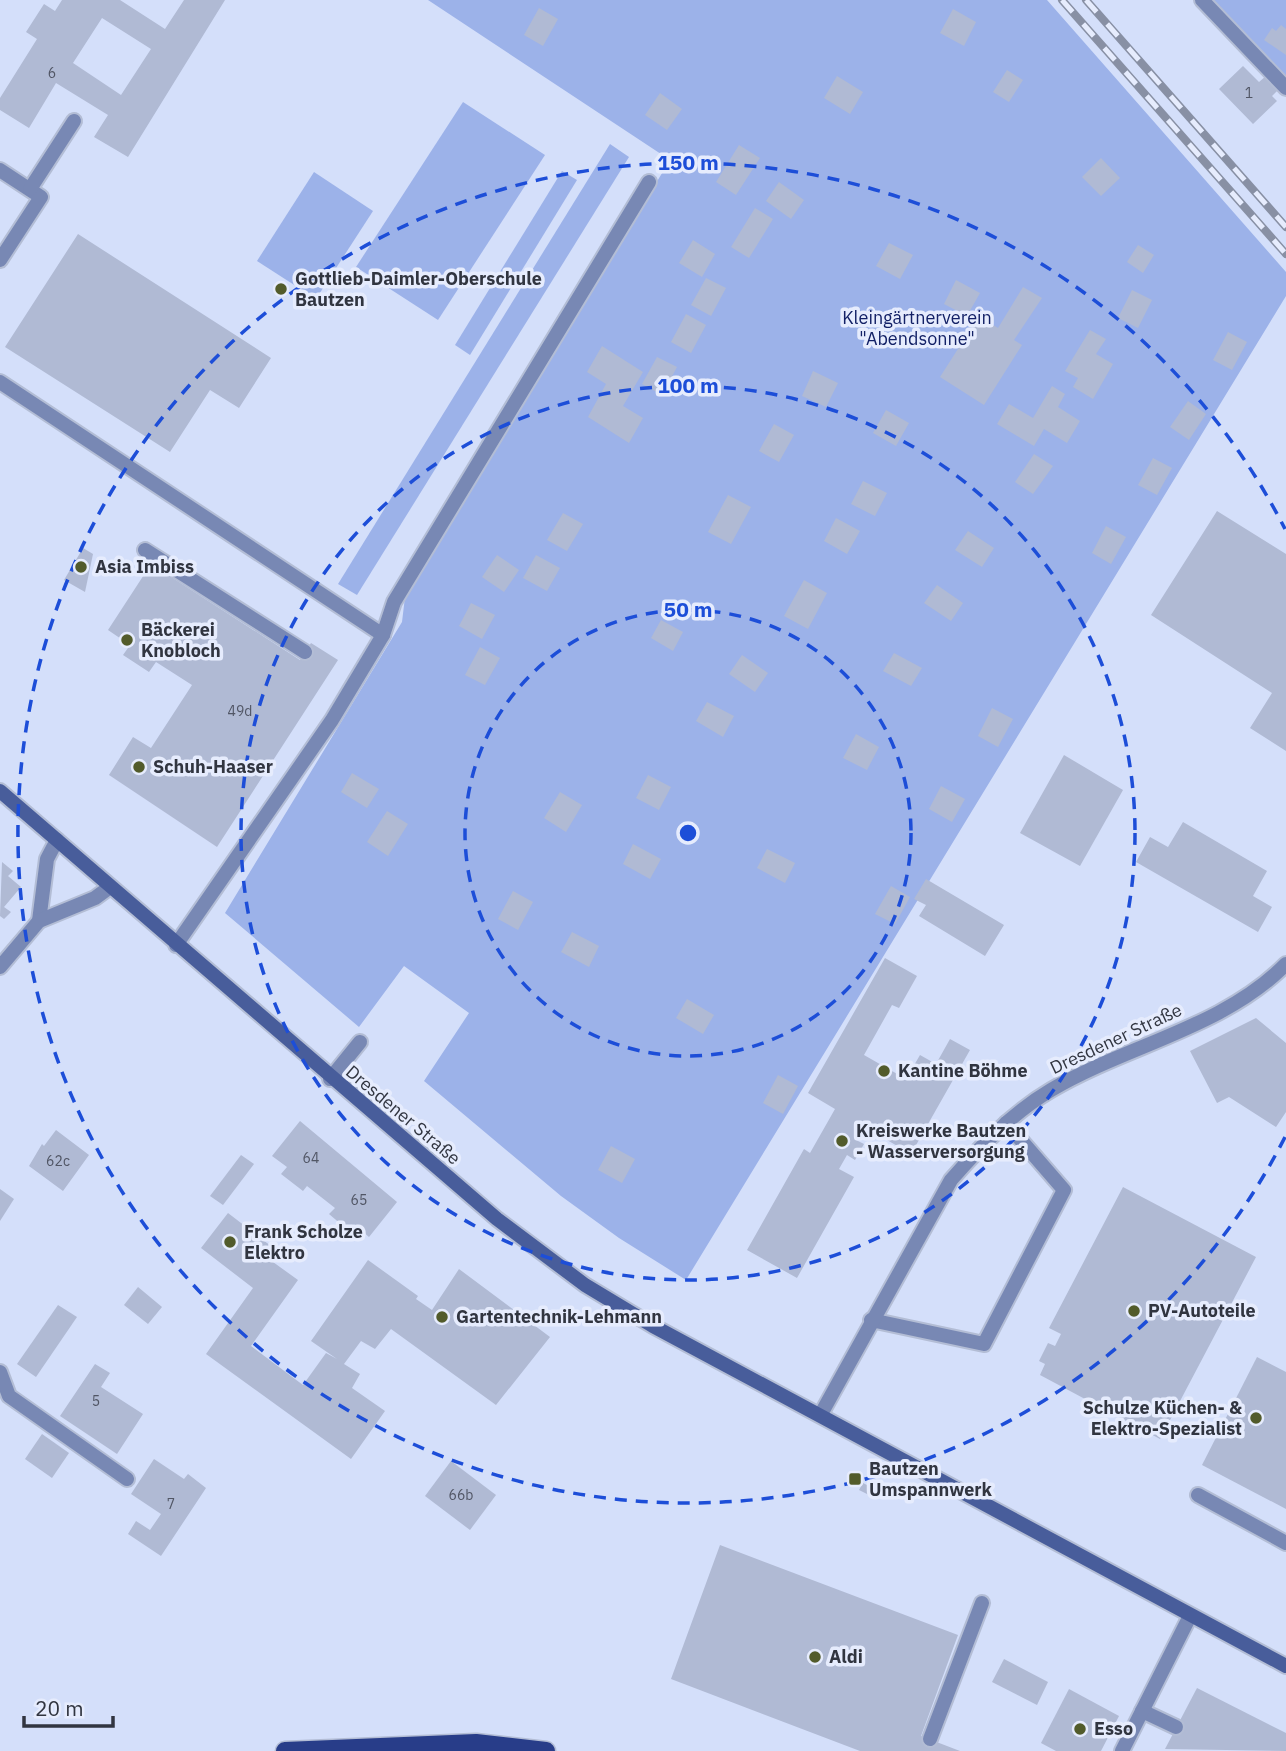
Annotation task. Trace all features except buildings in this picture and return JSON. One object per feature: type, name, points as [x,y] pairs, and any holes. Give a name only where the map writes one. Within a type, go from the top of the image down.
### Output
[{"type":"main road","name":"Dresdener Straße","points":[[0,791],[330,1079],[497,1219],[585,1285],[653,1326],[1286,1666]]},
{"type":"main road","points":[[285,1751],[476,1743],[546,1751]]},
{"type":"street","points":[[1202,0],[1286,88]]},
{"type":"street","points":[[30,189],[74,121]]},
{"type":"street","points":[[0,170],[41,197],[0,260]]},
{"type":"street","points":[[176,945],[332,720],[383,635],[394,602],[649,181]]},
{"type":"street","points":[[0,382],[383,635]]},
{"type":"street","points":[[145,550],[305,652]]},
{"type":"street","points":[[39,921],[47,859],[57,840]]},
{"type":"street","points":[[0,967],[39,921],[95,898],[110,887]]},
{"type":"street","name":"Dresdener Straße","points":[[821,1414],[951,1180],[1006,1124],[1049,1091],[1207,1018],[1264,986],[1286,964]]},
{"type":"street","points":[[330,1079],[360,1042]]},
{"type":"street","points":[[871,1321],[985,1343],[1064,1191],[1006,1124]]},
{"type":"street","points":[[0,1371],[9,1396],[127,1479]]},
{"type":"street","points":[[1198,1495],[1286,1543]]},
{"type":"street","points":[[930,1739],[982,1603]]},
{"type":"street","points":[[1122,1751],[1190,1616]]},
{"type":"street","points":[[1142,1711],[1176,1727]]},
{"type":"green space","name":"Kleingärtnerverein \"Abendsonne\"","points":[[428,0],[1047,0],[1286,272],[1286,296],[686,1280],[619,1238],[561,1196],[424,1081],[469,1013],[404,966],[359,1027],[225,913],[402,622],[405,597],[670,160]]},
{"type":"green space","points":[[1211,0],[1286,0],[1286,79],[1279,70]]},
{"type":"green space","points":[[463,102],[545,155],[438,320],[356,267]]},
{"type":"green space","points":[[610,144],[629,157],[357,595],[338,584]]},
{"type":"green space","points":[[562,171],[577,180],[470,355],[455,345]]},
{"type":"green space","points":[[314,172],[373,211],[316,299],[257,261]]},
{"type":"railway","points":[[1062,0],[1286,254]]},
{"type":"railway","points":[[1086,0],[1286,227]]},
{"type":"place","name":"Gottlieb-Daimler-Oberschule Bautzen","points":[[281,289]]},
{"type":"place","name":"Asia Imbiss","points":[[81,567]]},
{"type":"place","name":"Bäckerei Knobloch","points":[[127,640]]},
{"type":"place","name":"Schuh-Haaser","points":[[139,767]]},
{"type":"place","name":"Kantine Böhme","points":[[884,1071]]},
{"type":"place","name":"Kreiswerke Bautzen - Wasserversorgung","points":[[842,1141]]},
{"type":"place","name":"Frank Scholze Elektro","points":[[230,1242]]},
{"type":"place","name":"PV-Autoteile","points":[[1134,1311]]},
{"type":"place","name":"Gartentechnik-Lehmann","points":[[442,1317]]},
{"type":"place","name":"Schulze Küchen- & Elektro-Spezialist","points":[[1256,1418]]},
{"type":"place","name":"Bautzen Umspannwerk","points":[[855,1479]]},
{"type":"place","name":"Aldi","points":[[815,1657]]},
{"type":"place","name":"Esso","points":[[1080,1729]]}]
